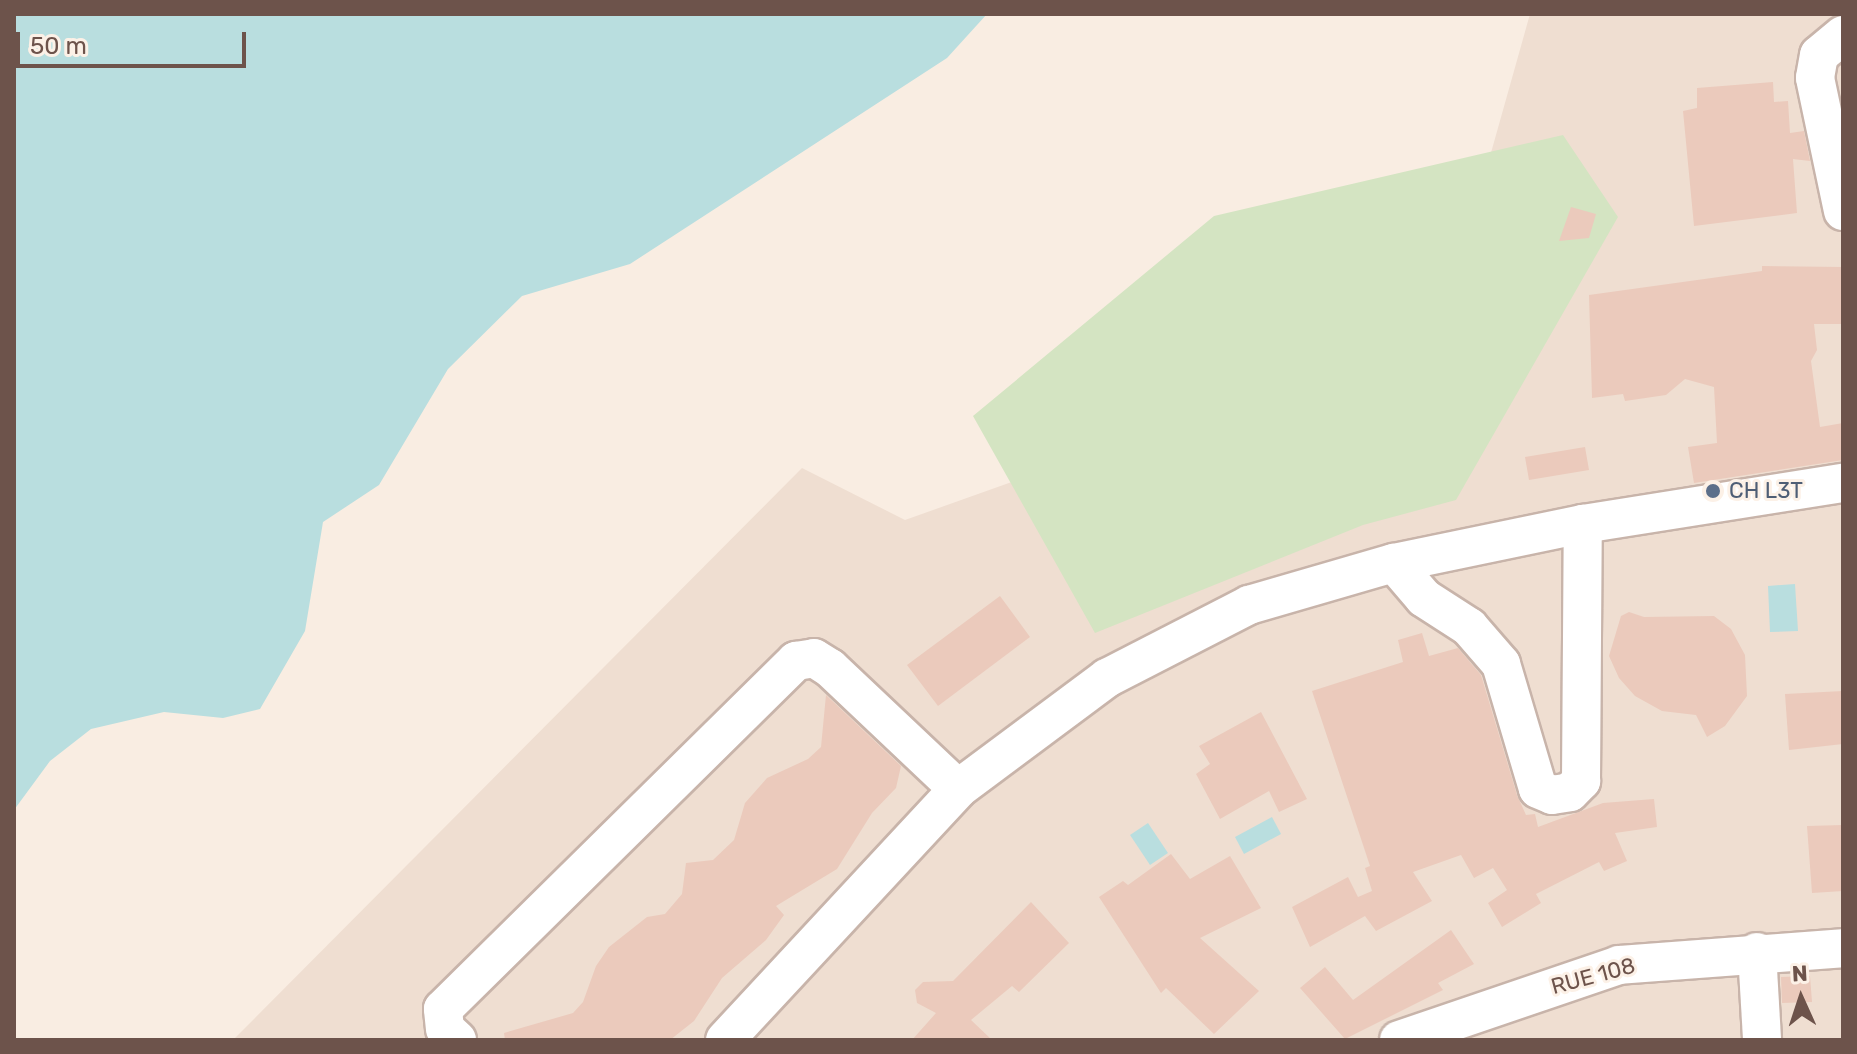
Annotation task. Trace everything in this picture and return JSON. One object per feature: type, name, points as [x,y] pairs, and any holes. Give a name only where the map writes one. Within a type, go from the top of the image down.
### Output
[{"type":"street","points":[[1843,35],[1819,55],[1815,78],[1843,211]]},
{"type":"street","points":[[725,1040],[958,789],[1107,678],[1249,605],[1394,563],[1583,524],[1843,483]]},
{"type":"street","points":[[1394,563],[1424,598],[1469,627],[1501,664],[1538,789],[1552,795],[1570,792],[1581,781],[1583,524]]},
{"type":"street","points":[[457,1040],[445,1029],[443,1009],[796,661],[814,658],[830,668],[958,789]]},
{"type":"street","name":"RUE 108","points":[[1399,1040],[1619,965],[1757,952],[1843,948]]},
{"type":"street","points":[[1757,952],[1762,1040]]},
{"type":"shaded area","points":[[1530,14],[1843,14],[1843,1040],[233,1040],[802,468],[905,520],[1217,409],[1435,352]]},
{"type":"green space","points":[[1563,135],[1618,217],[1456,500],[1363,525],[1095,633],[973,416],[1214,216]]},
{"type":"water","points":[[14,14],[987,14],[947,58],[630,264],[522,296],[448,369],[379,485],[323,522],[305,631],[260,709],[223,718],[164,712],[91,729],[50,761],[14,810]]},
{"type":"water","points":[[1795,584],[1798,631],[1770,632],[1768,586]]},
{"type":"water","points":[[1272,817],[1281,834],[1244,854],[1235,837]]},
{"type":"water","points":[[1148,823],[1168,853],[1150,865],[1130,835]]},
{"type":"building","points":[[1773,82],[1774,102],[1788,101],[1790,133],[1804,131],[1810,161],[1793,159],[1797,213],[1694,226],[1683,111],[1697,108],[1697,88]]},
{"type":"building","points":[[1571,207],[1596,214],[1589,238],[1559,241]]},
{"type":"building","points":[[1762,266],[1843,267],[1843,324],[1814,324],[1817,350],[1811,361],[1820,427],[1843,423],[1843,460],[1694,483],[1688,447],[1717,443],[1714,387],[1685,379],[1666,395],[1625,401],[1623,394],[1592,398],[1589,295],[1762,271]]},
{"type":"building","points":[[1585,447],[1589,470],[1529,480],[1525,457]]},
{"type":"building","points":[[1000,596],[1030,637],[938,706],[907,665]]},
{"type":"building","points":[[1629,612],[1644,617],[1714,616],[1731,629],[1745,655],[1747,696],[1725,726],[1707,737],[1696,715],[1662,711],[1635,696],[1619,678],[1609,656],[1621,616]]},
{"type":"building","points":[[1422,633],[1429,656],[1458,648],[1481,675],[1517,795],[1526,815],[1535,814],[1538,827],[1603,803],[1654,799],[1657,827],[1615,833],[1627,861],[1604,871],[1599,862],[1536,894],[1541,903],[1502,927],[1488,903],[1507,890],[1493,868],[1474,878],[1461,855],[1413,872],[1432,901],[1376,931],[1365,916],[1310,947],[1292,907],[1348,877],[1358,897],[1372,891],[1365,868],[1370,866],[1312,691],[1403,662],[1398,640]]},
{"type":"building","points":[[1843,691],[1843,744],[1789,750],[1785,694]]},
{"type":"building","points":[[826,695],[901,766],[896,788],[872,813],[837,869],[776,906],[784,915],[766,940],[722,978],[694,1021],[670,1040],[505,1040],[504,1033],[573,1013],[583,1002],[596,966],[609,947],[647,917],[665,914],[682,894],[686,863],[713,860],[734,840],[745,803],[767,778],[808,759],[821,747]]},
{"type":"building","points":[[1261,712],[1307,799],[1279,812],[1269,791],[1220,819],[1196,774],[1210,764],[1199,746]]},
{"type":"building","points":[[1843,825],[1843,891],[1812,893],[1807,826]]},
{"type":"building","points":[[1171,854],[1190,879],[1230,856],[1261,908],[1200,938],[1259,991],[1214,1034],[1166,988],[1161,993],[1099,897],[1123,881],[1128,885]]},
{"type":"building","points":[[1031,902],[1069,943],[1019,992],[1012,986],[971,1020],[992,1040],[912,1040],[936,1013],[917,1003],[915,990],[923,982],[953,981]]},
{"type":"building","points":[[1451,930],[1474,964],[1438,983],[1443,990],[1345,1039],[1300,988],[1325,967],[1353,1000]]},
{"type":"building","points":[[1810,976],[1812,1002],[1782,1003],[1781,977]]},
{"type":"place","name":"CH L3T","points":[[1713,491]]}]
